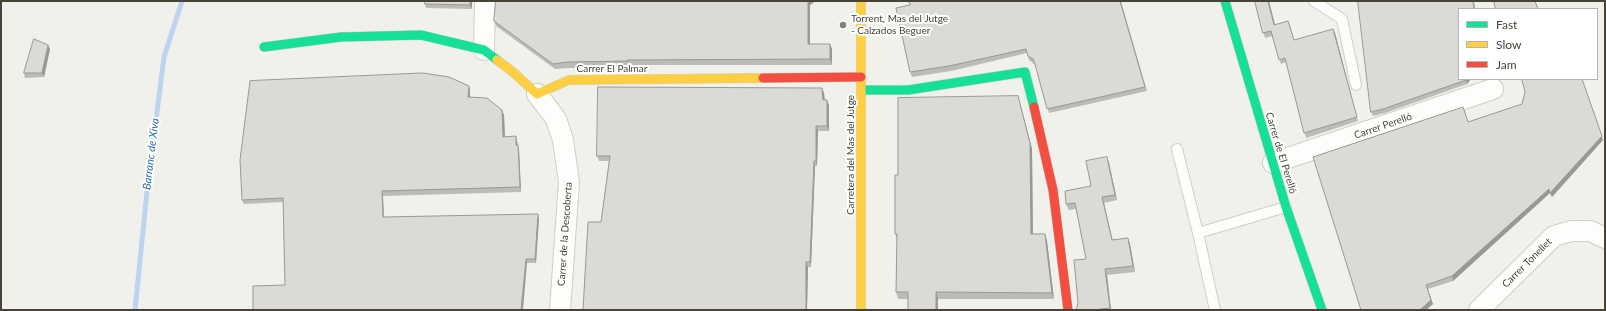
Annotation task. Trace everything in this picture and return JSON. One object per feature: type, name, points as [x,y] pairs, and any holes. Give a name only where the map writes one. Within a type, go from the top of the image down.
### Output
[{"type":"street","points":[[484,50],[485,1]]},
{"type":"street","name":"Carretera del Mas del Jutge","points":[[861,1],[861,310]]},
{"type":"street","name":"Carrer de El Perelló","points":[[1225,1],[1286,207],[1322,310]]},
{"type":"street","points":[[264,47],[341,37],[421,35],[484,50],[513,72],[537,94]]},
{"type":"street","points":[[862,90],[908,90],[1025,72],[1038,119],[1050,173],[1062,248],[1068,310]]},
{"type":"street","name":"Carrer El Palmar","points":[[537,94],[569,80],[861,78]]},
{"type":"street","name":"Carrer Perelló","points":[[1273,163],[1493,89]]},
{"type":"street","name":"Carrer de la Descoberta","points":[[537,94],[556,119],[564,140],[569,182],[560,310]]},
{"type":"street","name":"Carrer Tonellet","points":[[1479,310],[1554,236],[1571,231],[1590,231],[1605,238]]},
{"type":"lane","points":[[1314,1],[1342,19],[1356,85]]},
{"type":"lane","points":[[1177,149],[1216,310]]},
{"type":"lane","points":[[1198,233],[1286,207]]},
{"type":"building","points":[[425,1],[470,1],[470,5],[425,4]]},
{"type":"building","points":[[496,1],[808,1],[808,44],[830,44],[830,59],[627,60],[628,61],[567,62],[553,64],[494,21]]},
{"type":"building","points":[[909,1],[1120,1],[1145,87],[1047,109],[1035,64],[1033,59],[1028,56],[1026,49],[949,66],[910,72],[896,8],[910,5]]},
{"type":"building","points":[[1255,1],[1268,1],[1274,25],[1288,21],[1294,40],[1333,29],[1357,117],[1304,133],[1285,58],[1279,60],[1271,31],[1263,33]]},
{"type":"building","points":[[1358,1],[1473,1],[1474,8],[1458,8],[1458,80],[1466,80],[1371,112]]},
{"type":"building","points":[[1494,1],[1535,1],[1538,8],[1496,8]]},
{"type":"building","points":[[34,39],[48,45],[42,73],[24,73]]},
{"type":"building","points":[[423,73],[449,77],[469,86],[468,97],[487,98],[502,110],[503,137],[516,136],[516,145],[518,145],[520,187],[382,191],[383,217],[538,214],[535,259],[526,259],[521,310],[253,310],[253,286],[285,285],[283,198],[242,200],[240,160],[250,81]]},
{"type":"building","points":[[1522,80],[1582,80],[1602,136],[1550,193],[1549,189],[1452,276],[1426,285],[1431,300],[1420,310],[1361,310],[1313,157],[1463,107],[1468,122],[1522,104],[1525,92]]},
{"type":"building","points":[[598,87],[822,88],[823,100],[827,100],[827,126],[816,126],[816,161],[814,161],[810,262],[806,262],[806,310],[583,310],[588,222],[601,222],[610,156],[597,156]]},
{"type":"building","points":[[1018,96],[1030,143],[1031,234],[1045,234],[1052,293],[936,292],[936,310],[908,310],[908,292],[896,292],[897,234],[895,234],[895,175],[898,175],[898,98]]},
{"type":"building","points":[[1107,157],[1115,195],[1102,197],[1112,240],[1128,238],[1133,266],[1105,269],[1110,308],[1076,310],[1078,303],[1074,260],[1086,259],[1075,203],[1066,204],[1065,191],[1091,186],[1086,161]]},
{"type":"waterway","name":"Barranc de Xiva","points":[[135,310],[147,191],[164,57],[182,1]]},
{"type":"traffic: fast","points":[[1225,1],[1286,207],[1322,310]]},
{"type":"traffic: fast","points":[[264,47],[341,37],[421,35],[484,50],[497,60]]},
{"type":"traffic: fast","points":[[862,90],[908,90],[1025,72],[1034,107]]},
{"type":"traffic: slow","points":[[861,1],[861,310]]},
{"type":"traffic: slow","points":[[497,60],[513,72],[537,94],[569,80],[763,78]]},
{"type":"traffic: jam","points":[[763,78],[861,77]]},
{"type":"traffic: jam","points":[[1034,107],[1053,190],[1068,310]]},
{"type":"place","name":"Torrent, Mas del Jutge - Calzados Beguer","points":[[843,25]]}]
